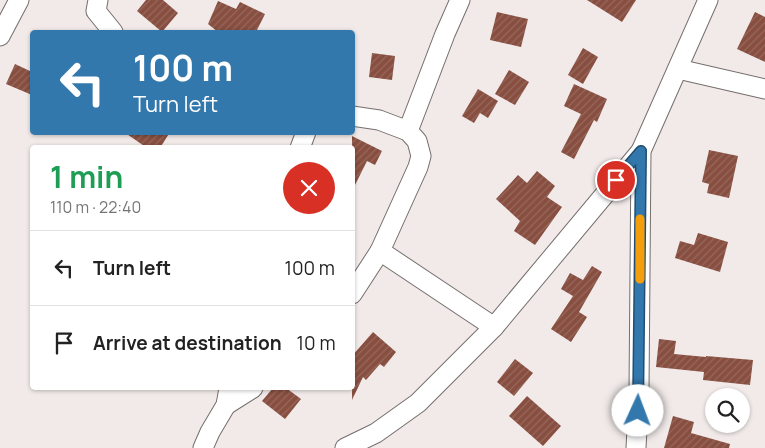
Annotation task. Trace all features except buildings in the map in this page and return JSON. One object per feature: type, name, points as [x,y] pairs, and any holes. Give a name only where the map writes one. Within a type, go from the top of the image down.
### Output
[{"type":"street","points":[[0,13],[18,0]]},
{"type":"street","points":[[0,36],[18,0]]},
{"type":"street","points":[[98,0],[96,11],[111,30]]},
{"type":"street","points":[[408,131],[460,0]]},
{"type":"street","points":[[345,448],[376,433],[418,403],[494,327],[641,151],[708,0]]},
{"type":"street","points":[[678,69],[765,90]]},
{"type":"street","points":[[355,116],[379,120],[408,131],[417,141],[421,156],[418,167],[380,251],[355,289]]},
{"type":"street","points":[[636,448],[639,392],[641,151]]},
{"type":"street","points":[[380,251],[494,327]]},
{"type":"street","points":[[203,448],[227,396],[246,390]]},
{"type":"slow traffic","points":[[640,219],[640,279]]},
{"type":"route","points":[[616,180],[641,151],[638,411]]}]
